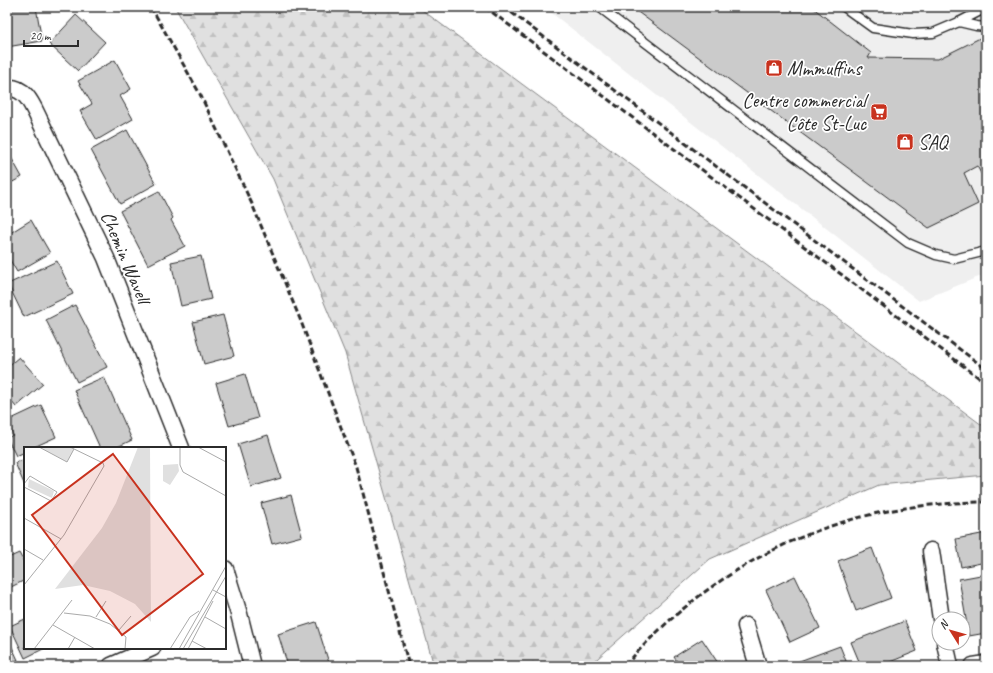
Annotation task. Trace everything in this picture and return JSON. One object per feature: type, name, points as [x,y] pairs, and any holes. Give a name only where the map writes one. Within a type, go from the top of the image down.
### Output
[{"type":"street","name":"Chemin Wavell","points":[[13,88],[24,93],[31,103],[106,258],[181,447]]},
{"type":"street","points":[[931,552],[940,611]]},
{"type":"street","points":[[226,576],[232,616],[252,666]]},
{"type":"street","points":[[746,626],[758,666]]},
{"type":"street","points":[[111,666],[150,649]]},
{"type":"street","points":[[947,651],[950,666]]},
{"type":"street","points":[[973,666],[986,664]]},
{"type":"lane","points":[[599,7],[908,243],[936,255],[954,260],[986,251]]},
{"type":"lane","points":[[844,7],[873,28],[913,34],[933,33],[986,8]]},
{"type":"lane","points":[[959,22],[986,27]]},
{"type":"shaded area","points":[[544,7],[986,7],[986,274],[919,301]]},
{"type":"green space","points":[[175,7],[418,7],[986,428],[986,475],[879,485],[710,559],[589,666],[434,666],[345,353],[273,179]]},
{"type":"building","points":[[7,7],[36,7],[42,41],[7,47]]},
{"type":"building","name":"Centre commercial Côte St-Luc","points":[[631,7],[812,7],[871,53],[868,58],[938,59],[986,35],[986,183],[977,166],[964,173],[978,204],[929,228]]},
{"type":"building","points":[[76,15],[105,42],[78,71],[49,44]]},
{"type":"building","points":[[115,60],[131,89],[120,96],[133,119],[97,140],[80,111],[92,104],[78,81]]},
{"type":"building","points":[[127,130],[156,184],[120,204],[91,150]]},
{"type":"building","points":[[7,150],[22,177],[7,185]]},
{"type":"building","points":[[159,191],[173,218],[171,220],[185,246],[148,265],[120,211]]},
{"type":"building","points":[[31,220],[50,253],[17,272],[7,255],[7,235]]},
{"type":"building","points":[[201,256],[211,299],[181,306],[171,262]]},
{"type":"building","points":[[57,261],[73,294],[24,317],[8,284]]},
{"type":"building","points":[[75,305],[107,367],[77,382],[46,320]]},
{"type":"building","points":[[223,315],[234,356],[204,364],[193,322]]},
{"type":"building","points":[[19,357],[43,384],[16,407],[7,396],[7,367]]},
{"type":"building","points":[[245,374],[258,418],[229,426],[216,383]]},
{"type":"building","points":[[104,377],[132,440],[117,447],[100,447],[74,390]]},
{"type":"building","points":[[41,405],[56,437],[34,447],[24,447],[24,452],[16,456],[7,438],[13,435],[7,421]]},
{"type":"building","points":[[268,435],[281,478],[251,487],[238,444]]},
{"type":"building","points":[[24,459],[24,484],[15,463]]},
{"type":"building","points":[[291,495],[302,536],[272,544],[261,503]]},
{"type":"building","points":[[986,533],[986,562],[961,567],[956,539]]},
{"type":"building","points":[[872,548],[891,598],[856,611],[838,561]]},
{"type":"building","points":[[19,553],[24,562],[24,580],[7,589],[7,556],[8,558]]},
{"type":"building","points":[[986,574],[986,633],[971,636],[971,611],[965,611],[959,579]]},
{"type":"building","points":[[795,576],[820,628],[790,642],[766,590]]},
{"type":"building","points":[[24,619],[24,649],[43,649],[25,658],[10,626]]},
{"type":"building","points":[[905,621],[917,651],[880,666],[861,666],[851,642]]},
{"type":"building","points":[[316,622],[330,666],[288,666],[278,634]]},
{"type":"building","points":[[7,636],[18,660],[7,665]]},
{"type":"building","points":[[702,639],[720,666],[680,666],[674,657]]},
{"type":"building","points":[[840,646],[848,666],[786,666]]},
{"type":"railway","points":[[151,7],[200,94],[252,204],[300,319],[356,467],[409,666]]},
{"type":"railway","points":[[485,7],[986,383]]},
{"type":"railway","points":[[504,7],[986,369]]},
{"type":"railway","points":[[625,666],[655,634],[689,604],[725,578],[763,556],[803,537],[844,522],[887,511],[938,504],[986,502]]},
{"type":"place","name":"Mmmuffins","points":[[774,68]]},
{"type":"place","name":"Centre commercial Côte St-Luc","points":[[879,112]]},
{"type":"place","name":"SAQ","points":[[905,142]]}]
